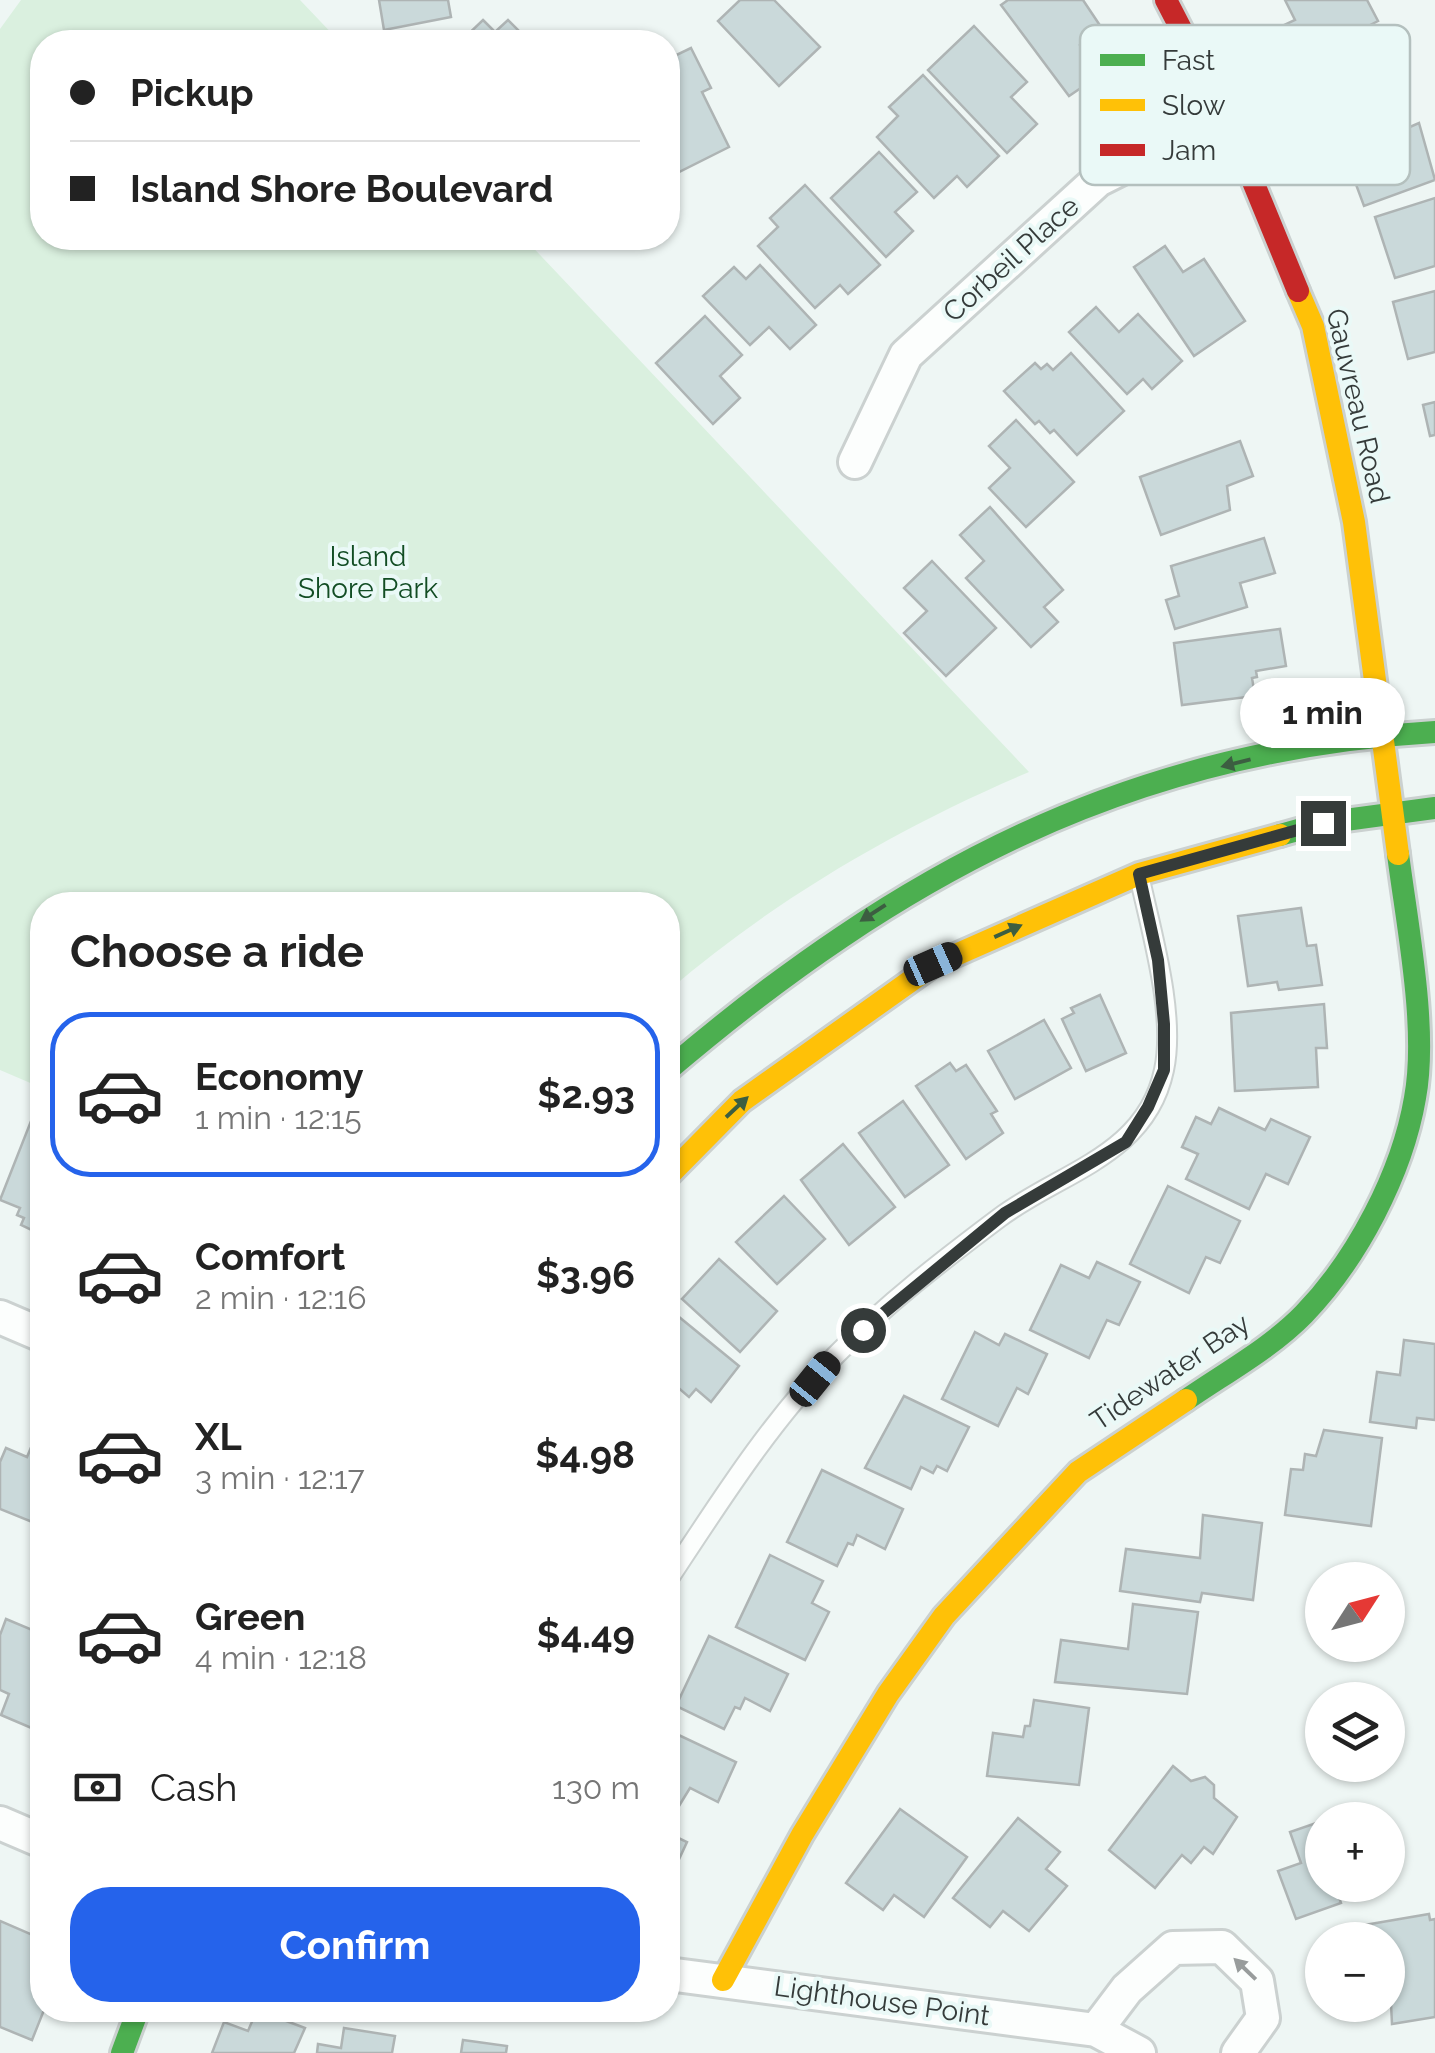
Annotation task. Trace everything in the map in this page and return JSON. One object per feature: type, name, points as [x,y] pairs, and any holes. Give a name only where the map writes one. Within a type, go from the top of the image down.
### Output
[{"type":"street","name":"Gauvreau Road","points":[[1166,0],[1179,25]]},
{"type":"street","name":"Corbeil Place","points":[[855,462],[906,356],[1093,185]]},
{"type":"street","name":"Gauvreau Road","points":[[1255,185],[1313,326],[1354,522],[1382,734]]},
{"type":"street","points":[[680,1060],[820,947],[950,866],[1070,810],[1141,784],[1300,746],[1382,734],[1435,732]]},
{"type":"street","name":"Tidewater Bay","points":[[723,1980],[802,1835],[888,1694],[944,1616],[1078,1472],[1257,1352],[1304,1314],[1346,1258],[1380,1201],[1416,1096],[1416,992],[1382,734]]},
{"type":"street","points":[[680,1164],[742,1101],[933,964],[1139,874],[1323,823],[1435,808]]},
{"type":"street","points":[[0,1317],[30,1330]]},
{"type":"street","points":[[0,1823],[30,1836]]},
{"type":"street","points":[[1096,2030],[1128,1989],[1174,1948],[1222,1948],[1257,1981],[1263,2018],[1238,2053]]},
{"type":"street","name":"Lighthouse Point","points":[[680,1975],[1096,2030],[1139,2053]]},
{"type":"street","points":[[122,2053],[134,2022]]},
{"type":"lane","points":[[680,1562],[722,1498],[834,1356],[944,1260],[1005,1213],[1126,1142],[1148,1107],[1164,1070],[1158,960],[1139,874]]},
{"type":"green space","name":"Island Shore Park","points":[[21,0],[300,0],[329,30],[30,30],[30,250],[535,250],[1029,772],[933,816],[840,868],[751,926],[680,981],[680,892],[30,892],[30,1083],[0,1070],[0,29]]},
{"type":"building","points":[[379,0],[448,0],[451,17],[384,30]]},
{"type":"building","points":[[740,0],[774,0],[820,47],[779,86],[718,21]]},
{"type":"building","points":[[1008,0],[1083,0],[1100,25],[1080,25],[1080,89],[1069,96],[1001,5]]},
{"type":"building","points":[[1285,0],[1367,0],[1378,21],[1370,25],[1284,25],[1295,20]]},
{"type":"building","points":[[483,20],[493,30],[473,30]]},
{"type":"building","points":[[508,20],[518,30],[497,30]]},
{"type":"building","points":[[974,26],[1027,82],[1011,97],[1037,124],[1007,153],[928,70]]},
{"type":"building","points":[[691,48],[711,88],[702,92],[729,147],[680,172],[680,53]]},
{"type":"building","points":[[923,75],[999,156],[967,187],[957,176],[934,198],[877,137],[898,116],[889,107]]},
{"type":"building","points":[[1419,123],[1435,180],[1364,206],[1356,185],[1410,185],[1410,127]]},
{"type":"building","points":[[879,152],[917,192],[895,212],[913,231],[886,257],[831,198]]},
{"type":"building","points":[[805,185],[880,265],[848,294],[840,285],[815,308],[758,246],[778,227],[770,218]]},
{"type":"building","points":[[1435,198],[1435,266],[1395,278],[1375,217]]},
{"type":"building","points":[[1165,246],[1183,272],[1204,259],[1245,321],[1194,356],[1134,267]]},
{"type":"building","points":[[760,265],[816,325],[790,349],[769,327],[750,345],[703,296],[734,267],[746,279]]},
{"type":"building","points":[[1435,291],[1435,352],[1408,359],[1393,302]]},
{"type":"building","points":[[1096,307],[1119,332],[1138,314],[1182,361],[1152,389],[1143,379],[1127,394],[1069,332]]},
{"type":"building","points":[[705,316],[742,355],[720,376],[740,398],[713,424],[656,363]]},
{"type":"building","points":[[1071,353],[1124,411],[1077,455],[1054,430],[1050,433],[1039,421],[1035,424],[1004,391],[1035,363],[1041,369],[1047,364],[1053,370]]},
{"type":"building","points":[[1435,402],[1435,435],[1430,436],[1423,405]]},
{"type":"building","points":[[1016,420],[1074,482],[1026,527],[989,488],[1010,468],[989,446]]},
{"type":"building","points":[[1240,441],[1253,476],[1227,486],[1230,510],[1161,535],[1140,477]]},
{"type":"building","points":[[990,507],[1063,590],[1044,607],[1058,622],[1031,647],[966,578],[984,561],[960,535]]},
{"type":"building","points":[[1264,538],[1275,573],[1240,583],[1247,607],[1175,629],[1166,600],[1179,596],[1171,566]]},
{"type":"building","points":[[932,561],[996,628],[946,676],[904,633],[927,611],[904,588]]},
{"type":"building","points":[[1280,629],[1286,666],[1256,671],[1257,677],[1252,678],[1255,696],[1182,705],[1174,643]]},
{"type":"building","points":[[1301,908],[1307,946],[1316,945],[1322,985],[1279,990],[1277,982],[1248,986],[1238,916]]},
{"type":"building","points":[[1100,995],[1126,1053],[1086,1071],[1062,1019],[1074,1013],[1071,1008]]},
{"type":"building","points":[[1324,1004],[1327,1048],[1316,1048],[1318,1087],[1235,1091],[1231,1013]]},
{"type":"building","points":[[1044,1020],[1071,1068],[1015,1099],[988,1051]]},
{"type":"building","points":[[950,1063],[956,1071],[966,1065],[997,1111],[991,1114],[1003,1133],[966,1159],[916,1086]]},
{"type":"building","points":[[903,1101],[949,1165],[905,1197],[859,1133]]},
{"type":"building","points":[[1219,1108],[1265,1130],[1271,1119],[1310,1137],[1288,1184],[1266,1174],[1249,1209],[1186,1179],[1198,1154],[1182,1147],[1196,1117],[1211,1124]]},
{"type":"building","points":[[30,1124],[30,1229],[21,1225],[24,1218],[17,1215],[20,1208],[0,1200]]},
{"type":"building","points":[[843,1144],[895,1207],[849,1245],[801,1180]]},
{"type":"building","points":[[1168,1186],[1240,1221],[1220,1263],[1206,1257],[1189,1293],[1130,1264]]},
{"type":"building","points":[[784,1196],[825,1239],[777,1284],[736,1242]]},
{"type":"building","points":[[719,1259],[777,1311],[740,1352],[682,1299]]},
{"type":"building","points":[[1097,1262],[1140,1282],[1119,1325],[1107,1320],[1089,1358],[1030,1330],[1061,1265],[1089,1278]]},
{"type":"building","points":[[680,1318],[739,1366],[711,1402],[696,1389],[689,1397],[680,1389]]},
{"type":"building","points":[[975,1332],[999,1345],[1005,1334],[1047,1354],[1028,1394],[1017,1388],[998,1426],[942,1399]]},
{"type":"building","points":[[1404,1340],[1435,1344],[1435,1420],[1417,1418],[1416,1428],[1370,1422],[1377,1372],[1400,1375]]},
{"type":"building","points":[[904,1396],[969,1427],[947,1471],[937,1466],[933,1473],[921,1467],[911,1489],[865,1468]]},
{"type":"building","points":[[1324,1430],[1382,1438],[1371,1526],[1285,1515],[1291,1469],[1303,1470],[1305,1454],[1316,1456]]},
{"type":"building","points":[[6,1448],[27,1457],[30,1450],[30,1521],[0,1509],[0,1462]]},
{"type":"building","points":[[822,1470],[903,1509],[885,1549],[857,1535],[853,1545],[848,1543],[837,1566],[787,1542]]},
{"type":"building","points":[[1203,1515],[1262,1523],[1253,1600],[1202,1593],[1200,1602],[1120,1591],[1126,1549],[1200,1558]]},
{"type":"building","points":[[770,1555],[823,1581],[812,1603],[829,1612],[805,1660],[736,1627]]},
{"type":"building","points":[[1133,1604],[1198,1612],[1187,1694],[1055,1682],[1061,1640],[1128,1649]]},
{"type":"building","points":[[6,1619],[30,1629],[30,1727],[1,1715],[9,1694],[0,1690],[0,1635]]},
{"type":"building","points":[[709,1636],[788,1674],[770,1711],[745,1698],[740,1709],[735,1707],[724,1729],[680,1708],[680,1698]]},
{"type":"building","points":[[1034,1700],[1089,1708],[1079,1785],[987,1776],[993,1733],[1023,1737],[1025,1726],[1030,1726]]},
{"type":"building","points":[[680,1736],[736,1762],[718,1802],[690,1788],[680,1804]]},
{"type":"building","points":[[1173,1766],[1191,1781],[1205,1777],[1214,1785],[1214,1798],[1237,1817],[1213,1854],[1204,1847],[1191,1863],[1182,1855],[1155,1888],[1109,1850]]},
{"type":"building","points":[[900,1809],[967,1857],[924,1917],[894,1895],[883,1910],[846,1883]]},
{"type":"building","points":[[1018,1818],[1060,1852],[1046,1869],[1067,1886],[1029,1931],[1003,1911],[990,1927],[953,1898]]},
{"type":"building","points":[[1305,1827],[1305,1902],[1341,1903],[1296,1919],[1278,1871],[1301,1863],[1290,1832]]},
{"type":"building","points":[[680,1839],[687,1842],[680,1857]]},
{"type":"building","points":[[1429,1914],[1430,1920],[1435,1919],[1435,2017],[1405,2022],[1405,1922],[1382,1922]]},
{"type":"building","points":[[0,1921],[30,1934],[30,2022],[39,2022],[32,2040],[0,2027]]},
{"type":"building","points":[[224,2022],[248,2031],[252,2022],[289,2022],[305,2028],[294,2053],[212,2053]]},
{"type":"building","points":[[344,2028],[395,2036],[392,2053],[317,2053],[318,2044],[341,2048]]},
{"type":"building","points":[[463,2040],[507,2046],[506,2053],[461,2053]]},
{"type":"traffic: fast","points":[[680,1060],[754,1000],[842,937],[931,882],[1023,834],[1118,795],[1218,765],[1323,744],[1435,732]]},
{"type":"traffic: fast","points":[[1280,835],[1323,823],[1435,808]]},
{"type":"traffic: fast","points":[[1186,1400],[1247,1360],[1304,1314],[1359,1242],[1400,1156],[1415,1098],[1419,1041],[1415,977],[1398,854]]},
{"type":"traffic: fast","points":[[122,2053],[134,2022]]},
{"type":"traffic: slow","points":[[1298,291],[1313,326],[1354,522],[1398,854]]},
{"type":"traffic: slow","points":[[680,1164],[742,1101],[933,965],[1139,874],[1280,835]]},
{"type":"traffic: slow","points":[[723,1980],[802,1835],[888,1694],[944,1616],[1078,1472],[1186,1400]]},
{"type":"traffic: jam","points":[[1166,0],[1179,25]]},
{"type":"traffic: jam","points":[[1254,185],[1298,291]]},
{"type":"route","points":[[863,1330],[1005,1213],[1126,1142],[1148,1107],[1164,1070],[1164,1024],[1158,960],[1139,874],[1323,823]]}]
